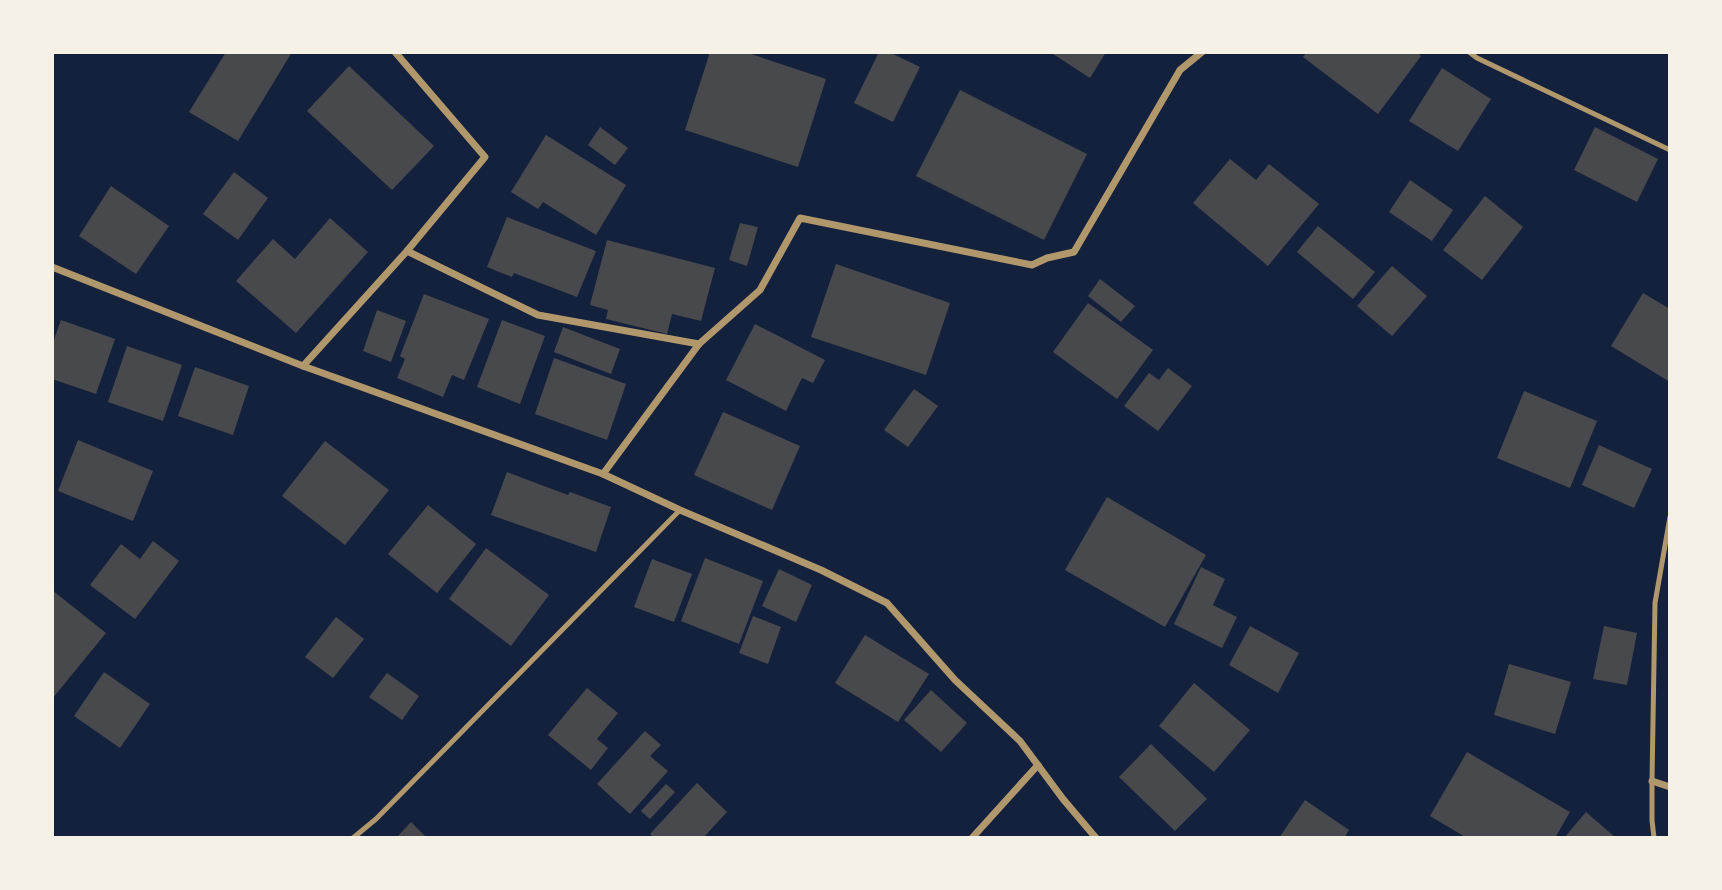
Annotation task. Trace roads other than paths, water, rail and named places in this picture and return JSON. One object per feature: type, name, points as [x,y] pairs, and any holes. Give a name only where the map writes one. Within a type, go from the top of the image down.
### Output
[{"type":"street","points":[[303,366],[407,251],[485,157],[395,52]]},
{"type":"street","points":[[603,474],[699,344],[760,290],[800,218],[1032,265],[1047,258],[1074,252],[1180,70],[1202,52]]},
{"type":"street","points":[[407,251],[537,315],[699,344]]},
{"type":"street","points":[[52,267],[303,366],[603,474],[821,570],[887,603],[955,680],[1020,741],[1096,838]]},
{"type":"street","points":[[972,838],[1038,765]]},
{"type":"street","points":[[1652,781],[1670,787]]},
{"type":"lane","points":[[1469,52],[1670,150]]},
{"type":"lane","points":[[353,838],[376,819],[680,510]]},
{"type":"lane","points":[[1654,838],[1652,781],[1655,603],[1670,517]]}]
